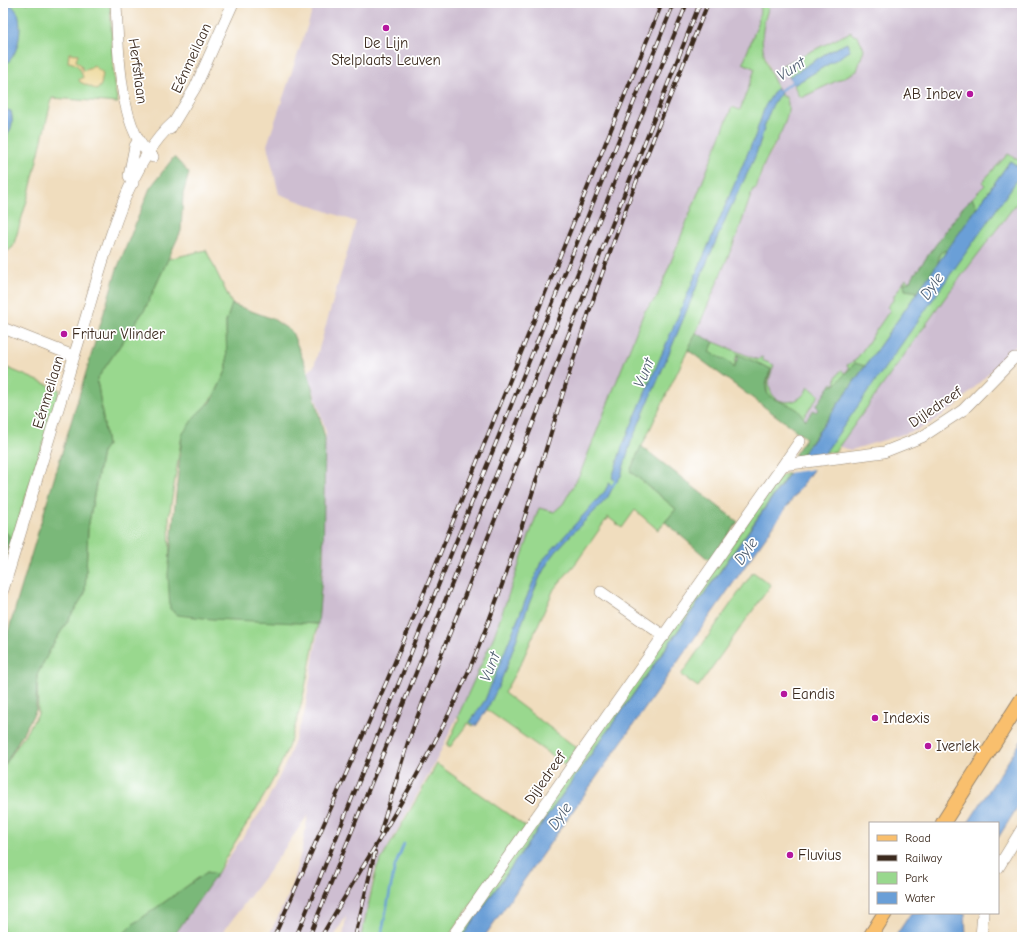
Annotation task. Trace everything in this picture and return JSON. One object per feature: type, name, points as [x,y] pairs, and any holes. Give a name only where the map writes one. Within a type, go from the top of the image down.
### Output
[{"type":"main road","points":[[944,822],[1022,699]]},
{"type":"main road","points":[[870,937],[884,914]]},
{"type":"street","name":"Herfstlaan","points":[[116,3],[121,78],[128,112],[138,141],[151,155]]},
{"type":"street","name":"Eénmeilaan","points":[[3,590],[118,216],[133,183],[151,155],[160,135],[173,123],[195,88],[233,3]]},
{"type":"street","points":[[133,183],[129,176],[135,146],[138,141]]},
{"type":"street","points":[[3,328],[74,356]]},
{"type":"street","name":"Dijledreef","points":[[785,462],[826,460],[884,452],[922,437],[963,410],[1014,358],[1022,358]]},
{"type":"street","name":"Dijledreef","points":[[452,937],[800,440]]},
{"type":"street","points":[[601,592],[664,636]]},
{"type":"street","points":[[999,866],[1022,829]]},
{"type":"street","points":[[981,937],[983,914]]},
{"type":"shaded area","points":[[315,3],[761,3],[758,23],[743,63],[755,69],[740,110],[732,107],[657,297],[644,312],[580,474],[563,504],[554,512],[539,508],[494,636],[473,684],[435,763],[375,870],[361,937],[343,937],[346,916],[334,937],[268,937],[290,892],[302,849],[308,815],[266,875],[219,937],[173,937],[264,807],[287,761],[304,715],[317,636],[324,556],[322,491],[326,432],[308,372],[314,366],[356,222],[279,194],[267,145]]},
{"type":"shaded area","points":[[770,3],[1022,3],[1022,340],[956,406],[929,424],[917,430],[851,450],[807,438],[688,350],[738,233],[753,189],[756,189],[765,162],[773,149],[788,105],[787,98],[783,97],[775,83],[763,50],[762,31]]},
{"type":"green space","points":[[3,3],[110,3],[114,85],[118,103],[52,98],[29,194],[13,247],[3,255]]},
{"type":"green space","points":[[761,3],[770,3],[763,27],[763,48],[771,74],[783,97],[785,96],[788,103],[786,120],[778,139],[765,162],[756,189],[753,189],[738,233],[696,333],[630,471],[676,509],[658,530],[635,510],[622,528],[608,517],[576,563],[554,589],[522,661],[504,693],[577,748],[565,765],[484,708],[473,726],[468,723],[450,747],[447,745],[459,719],[458,716],[494,636],[539,508],[554,512],[563,504],[580,474],[644,312],[657,297],[732,107],[740,110],[755,69],[743,63],[758,23]]},
{"type":"green space","points":[[851,32],[853,35],[858,36],[864,49],[857,71],[803,97],[799,97],[794,85],[850,51],[847,43],[825,54],[789,77],[781,66]]},
{"type":"green space","points":[[1008,154],[1022,162],[1022,169],[1010,161],[844,396],[830,386],[832,383],[835,385],[836,377],[841,370],[845,373],[849,368],[847,365],[856,360],[890,310],[887,307],[895,298],[893,297],[906,279],[909,282],[963,207],[985,185],[982,182]]},
{"type":"green space","points":[[174,157],[189,173],[183,194],[181,231],[145,309],[97,379],[107,445],[102,452],[88,528],[85,593],[52,646],[37,675],[36,710],[3,768],[3,649],[117,269],[150,188]]},
{"type":"green space","points":[[1022,173],[1022,196],[947,295],[835,452],[823,453]]},
{"type":"green space","points":[[972,198],[977,207],[949,249],[940,253],[937,266],[918,292],[905,290],[904,283],[909,282],[963,207]]},
{"type":"green space","points":[[206,250],[232,304],[226,322],[227,369],[215,394],[182,435],[169,517],[171,609],[318,624],[297,721],[284,758],[275,776],[217,874],[207,872],[132,925],[120,937],[3,937],[3,768],[38,714],[37,675],[52,646],[85,593],[88,528],[102,452],[107,445],[97,379],[145,309],[168,259]]},
{"type":"green space","points":[[232,304],[273,319],[292,332],[308,372],[325,438],[323,562],[318,624],[212,619],[178,615],[170,609],[168,575],[182,435],[195,416],[213,399],[227,369],[226,322]]},
{"type":"green space","points":[[696,333],[714,342],[709,352],[728,361],[734,368],[738,358],[737,354],[771,369],[766,388],[768,394],[771,397],[798,410],[806,420],[813,410],[816,412],[819,409],[816,406],[830,386],[835,385],[855,363],[865,366],[801,456],[796,457],[795,454],[806,438],[688,350]]},
{"type":"green space","points":[[714,342],[758,360],[761,357],[763,358],[762,360],[774,365],[769,383],[770,391],[774,397],[786,402],[793,401],[805,393],[808,386],[819,395],[803,418],[797,411],[770,398],[767,392],[767,383],[771,369],[737,354],[734,368],[709,352]]},
{"type":"green space","points":[[3,366],[60,390],[3,568]]},
{"type":"green space","points":[[641,446],[738,522],[709,560],[665,522],[676,509],[630,471]]},
{"type":"green space","points":[[789,473],[462,937],[455,937],[780,476]]},
{"type":"green space","points":[[3,531],[8,534],[10,540],[3,560]]},
{"type":"green space","points":[[753,572],[771,585],[698,687],[681,675]]},
{"type":"green space","points":[[437,764],[526,827],[448,937],[361,937],[377,867]]},
{"type":"green space","points":[[207,872],[217,874],[173,937],[120,937],[132,925]]},
{"type":"sand","points":[[69,53],[78,54],[76,61],[81,65],[83,71],[91,68],[93,65],[103,73],[101,85],[97,90],[80,82],[79,79],[83,78],[81,72],[77,65],[68,62]]},
{"type":"water","points":[[11,4],[19,15],[20,30],[18,44],[15,51],[8,62],[3,66],[3,5],[9,7]]},
{"type":"water","points":[[847,43],[850,51],[794,85],[789,77],[825,54]]},
{"type":"water","points":[[777,87],[781,94],[772,106],[757,152],[704,269],[631,442],[621,476],[617,482],[612,478],[622,447],[755,136],[765,106]]},
{"type":"water","points":[[3,109],[11,111],[12,127],[3,140]]},
{"type":"water","name":"Dyle","points":[[1010,161],[1022,169],[1022,173],[484,937],[462,937]]},
{"type":"water","points":[[609,483],[613,487],[608,497],[555,553],[542,573],[497,690],[476,726],[470,722],[485,700],[541,562],[605,491]]},
{"type":"water","points":[[1022,740],[1022,800],[999,836],[999,822],[969,822]]},
{"type":"water","points":[[910,914],[965,914],[966,937],[895,937]]},
{"type":"pier","points":[[826,453],[815,469],[787,473],[798,457]]},
{"type":"waterway","name":"Vunt","points":[[778,92],[794,81]]},
{"type":"waterway","name":"Vunt","points":[[611,488],[617,479]]},
{"type":"waterway","name":"Vunt","points":[[381,937],[395,866],[404,844]]},
{"type":"railway","points":[[274,937],[386,683],[431,576],[662,3]]},
{"type":"railway","points":[[296,937],[674,3]]},
{"type":"railway","points":[[309,937],[687,3]]},
{"type":"railway","points":[[380,833],[408,742],[430,683],[700,3]]},
{"type":"railway","points":[[321,937],[431,749],[463,684],[481,641],[528,507],[598,286],[643,164],[708,3]]},
{"type":"railway","points":[[355,937],[375,852]]},
{"type":"place","name":"De Lijn Stelplaats Leuven","points":[[386,28]]},
{"type":"place","name":"AB Inbev","points":[[970,94]]},
{"type":"place","name":"Frituur Vlinder","points":[[64,334]]},
{"type":"place","name":"Eandis","points":[[784,694]]},
{"type":"place","name":"Indexis","points":[[875,718]]},
{"type":"place","name":"Iverlek","points":[[928,746]]},
{"type":"place","name":"Fluvius","points":[[790,855]]}]
